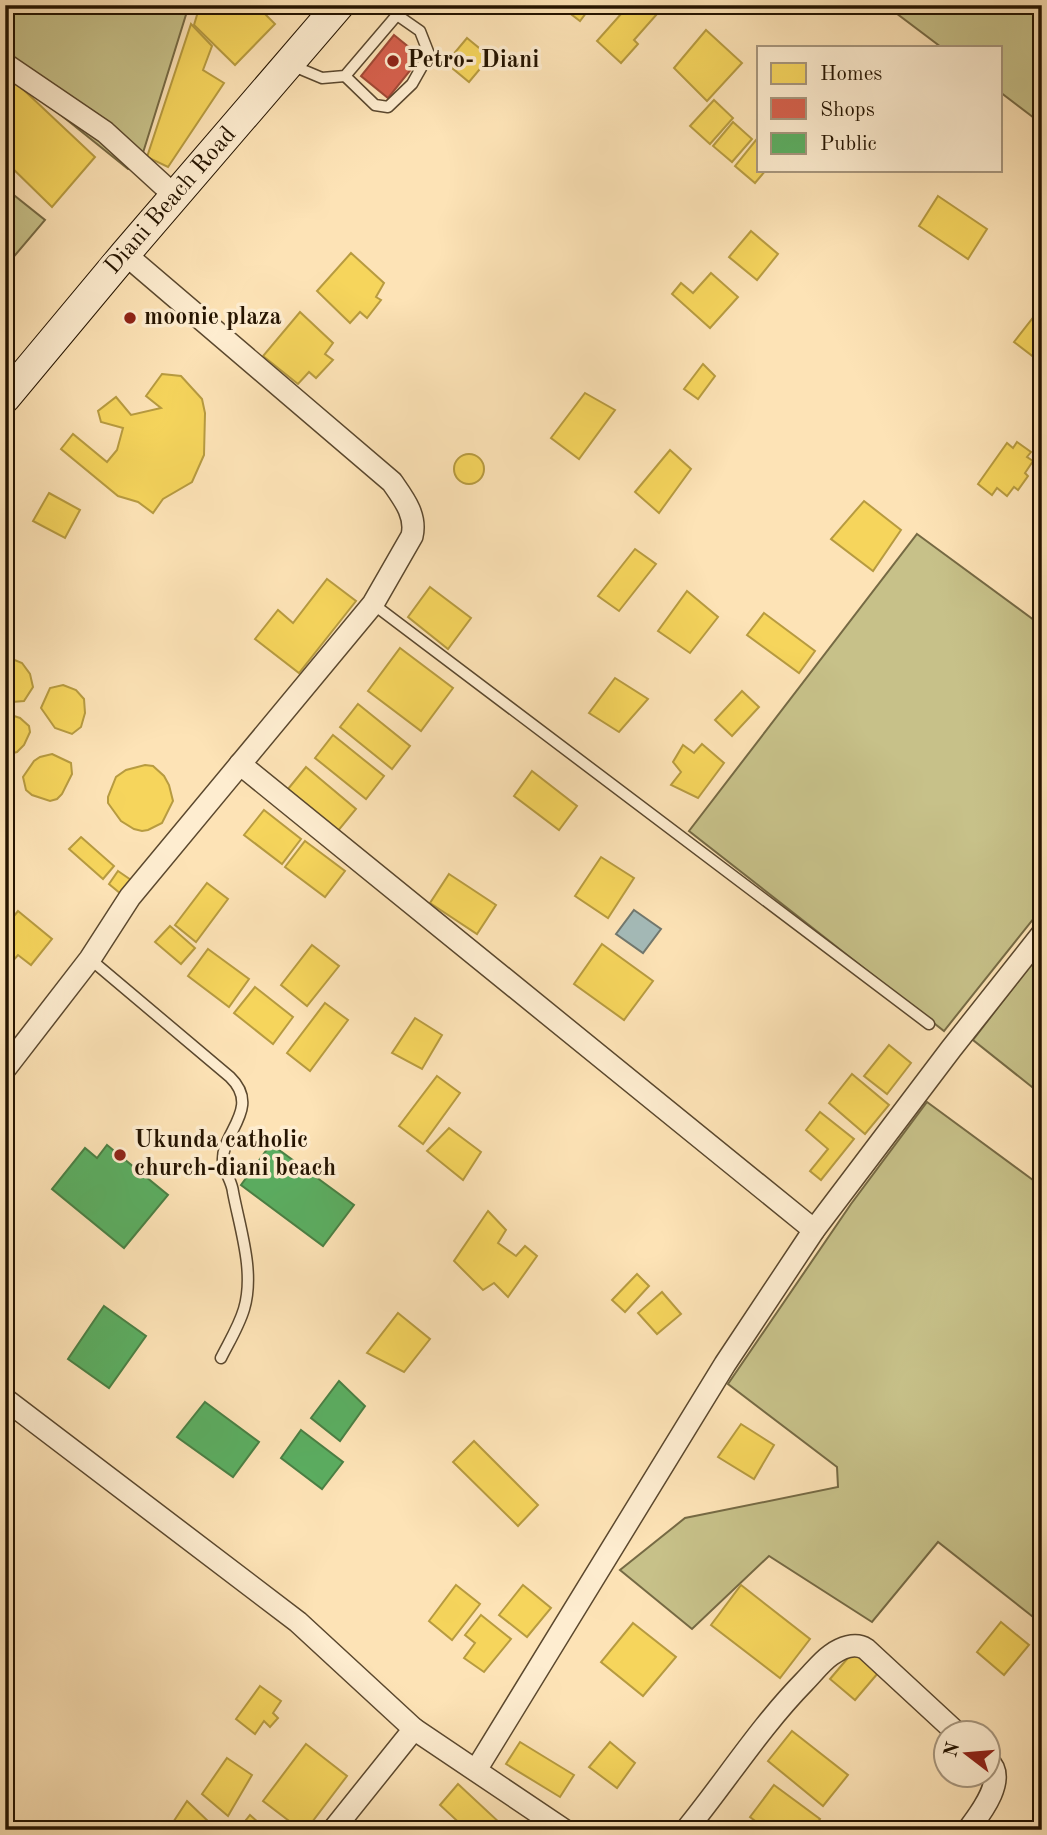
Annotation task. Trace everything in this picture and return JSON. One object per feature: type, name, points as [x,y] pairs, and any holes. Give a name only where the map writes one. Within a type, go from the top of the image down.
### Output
[{"type":"main road","name":"Diani Beach Road","points":[[5,398],[339,5]]},
{"type":"street","points":[[5,64],[105,132],[176,196]]},
{"type":"street","points":[[5,1069],[90,959],[130,897],[373,604],[412,536],[414,527],[414,519],[392,482],[125,254]]},
{"type":"street","points":[[240,764],[814,1230]]},
{"type":"street","points":[[476,1770],[725,1364],[814,1230],[1042,934]]},
{"type":"street","points":[[5,1398],[298,1622],[414,1729],[564,1830]]},
{"type":"street","points":[[686,1830],[712,1799],[776,1710],[831,1655],[846,1647],[855,1645],[866,1649],[943,1720]]},
{"type":"street","points":[[333,1830],[414,1729]]},
{"type":"street","points":[[968,1830],[984,1808],[992,1790]]},
{"type":"lane","points":[[289,64],[322,78],[345,76],[395,10],[420,31],[429,54],[412,84],[388,107],[375,105],[345,76]]},
{"type":"lane","points":[[373,604],[929,1024]]},
{"type":"lane","points":[[90,959],[230,1077],[237,1084],[242,1096],[236,1129],[227,1145],[223,1160],[232,1183],[246,1261],[247,1297],[243,1313],[221,1358]]},
{"type":"shaded area","points":[[5,5],[189,5],[142,156],[128,169],[5,70]]},
{"type":"shaded area","points":[[902,5],[1042,5],[1042,124],[1002,94],[1002,46],[940,46],[896,13]]},
{"type":"shaded area","points":[[5,188],[45,220],[5,267]]},
{"type":"shaded area","points":[[917,534],[1042,626],[1042,908],[944,1031],[689,831]]},
{"type":"shaded area","points":[[1042,950],[1042,1095],[973,1040]]},
{"type":"shaded area","points":[[927,1102],[1037,1183],[1042,1178],[1042,1624],[938,1542],[872,1622],[769,1556],[692,1629],[620,1570],[685,1518],[838,1487],[837,1467],[728,1384],[851,1204]]},
{"type":"water","points":[[634,910],[661,929],[643,953],[616,934]]},
{"type":"building: Homes","points":[[200,5],[256,5],[275,24],[235,65],[194,25]]},
{"type":"building: Homes","points":[[559,5],[592,5],[580,21]]},
{"type":"building: Homes","points":[[629,5],[665,5],[634,40],[638,44],[621,63],[597,41]]},
{"type":"building: Homes","points":[[191,24],[212,46],[203,70],[224,83],[168,167],[147,157]]},
{"type":"building: Homes","points":[[706,30],[742,63],[707,101],[674,68]]},
{"type":"building: Homes","points":[[467,38],[490,57],[469,82],[446,63]]},
{"type":"building: Homes","points":[[11,78],[95,157],[52,207],[5,161],[5,85]]},
{"type":"building: Homes","points":[[714,100],[733,118],[710,144],[690,126]]},
{"type":"building: Homes","points":[[733,122],[752,139],[732,162],[713,146]]},
{"type":"building: Homes","points":[[756,140],[757,172],[764,172],[755,183],[735,166]]},
{"type":"building: Homes","points":[[938,196],[987,229],[968,259],[919,226]]},
{"type":"building: Homes","points":[[751,231],[778,254],[757,280],[729,257]]},
{"type":"building: Homes","points":[[351,253],[384,283],[376,297],[381,300],[367,318],[360,312],[350,323],[317,291]]},
{"type":"building: Homes","points":[[711,273],[738,297],[710,328],[672,294],[681,283],[693,293]]},
{"type":"building: Homes","points":[[300,312],[333,343],[325,354],[333,360],[316,378],[309,372],[298,384],[263,356]]},
{"type":"building: Homes","points":[[1032,319],[1042,327],[1042,349],[1035,358],[1014,342]]},
{"type":"building: Homes","points":[[703,364],[715,376],[698,399],[684,389]]},
{"type":"building: Homes","points":[[162,374],[181,376],[202,399],[205,413],[204,455],[192,482],[163,499],[153,513],[138,502],[118,496],[61,449],[73,434],[107,462],[117,450],[123,428],[101,422],[98,411],[116,397],[131,415],[161,408],[146,396]]},
{"type":"building: Homes","points":[[585,393],[615,410],[579,459],[551,438]]},
{"type":"building: Homes","points":[[1017,442],[1031,452],[1027,457],[1033,461],[1025,473],[1028,476],[1018,490],[1014,487],[1007,496],[997,488],[992,495],[978,484],[1007,443],[1013,448]]},
{"type":"building: Homes","points":[[670,450],[691,469],[659,513],[635,492]]},
{"type":"building: Homes","points":[[469,454],[480,458],[484,469],[480,480],[469,484],[458,480],[454,469],[458,458]]},
{"type":"building: Homes","points":[[49,493],[80,510],[65,538],[33,521]]},
{"type":"building: Homes","points":[[864,501],[901,530],[873,571],[831,539]]},
{"type":"building: Homes","points":[[635,549],[656,564],[619,611],[598,596]]},
{"type":"building: Homes","points":[[327,579],[356,601],[299,673],[255,639],[278,610],[293,623]]},
{"type":"building: Homes","points":[[430,587],[471,618],[448,649],[408,617]]},
{"type":"building: Homes","points":[[687,591],[718,617],[690,653],[658,631]]},
{"type":"building: Homes","points":[[764,613],[815,651],[799,673],[747,635]]},
{"type":"building: Homes","points":[[400,648],[453,688],[421,731],[368,691]]},
{"type":"building: Homes","points":[[5,656],[22,663],[30,674],[33,687],[24,701],[5,700]]},
{"type":"building: Homes","points":[[615,678],[648,699],[619,732],[589,713]]},
{"type":"building: Homes","points":[[63,685],[76,690],[84,699],[85,713],[81,727],[72,734],[55,728],[41,708],[50,688]]},
{"type":"building: Homes","points":[[742,691],[759,707],[732,736],[715,720]]},
{"type":"building: Homes","points":[[358,704],[410,746],[392,769],[340,727]]},
{"type":"building: Homes","points":[[5,713],[20,718],[29,726],[30,732],[17,752],[5,755]]},
{"type":"building: Homes","points":[[333,735],[384,776],[366,799],[315,758]]},
{"type":"building: Homes","points":[[702,744],[724,763],[698,798],[671,785],[681,772],[673,762],[683,745],[694,753]]},
{"type":"building: Homes","points":[[52,754],[71,763],[72,774],[62,794],[50,801],[26,790],[23,777],[34,761]]},
{"type":"building: Homes","points":[[145,765],[153,766],[164,776],[173,801],[162,823],[142,831],[121,821],[108,803],[108,797],[116,777],[126,770]]},
{"type":"building: Homes","points":[[306,767],[356,809],[337,832],[288,789]]},
{"type":"building: Homes","points":[[532,771],[577,806],[559,830],[514,796]]},
{"type":"building: Homes","points":[[264,810],[301,839],[282,864],[244,835]]},
{"type":"building: Homes","points":[[81,837],[114,866],[103,879],[69,849]]},
{"type":"building: Homes","points":[[305,841],[345,871],[325,897],[285,867]]},
{"type":"building: Homes","points":[[601,857],[634,878],[608,918],[575,896]]},
{"type":"building: Homes","points":[[118,871],[131,880],[121,894],[109,884]]},
{"type":"building: Homes","points":[[449,874],[496,905],[477,934],[430,903]]},
{"type":"building: Homes","points":[[207,883],[228,899],[196,942],[175,925]]},
{"type":"building: Homes","points":[[18,911],[52,939],[31,965],[18,955],[11,963],[5,958],[5,927]]},
{"type":"building: Homes","points":[[170,926],[195,948],[181,964],[155,942]]},
{"type":"building: Homes","points":[[602,944],[653,981],[624,1020],[574,984]]},
{"type":"building: Homes","points":[[312,945],[339,966],[307,1006],[281,985]]},
{"type":"building: Homes","points":[[208,949],[249,979],[229,1007],[188,976]]},
{"type":"building: Homes","points":[[255,987],[293,1017],[273,1044],[234,1013]]},
{"type":"building: Homes","points":[[325,1003],[348,1020],[310,1071],[287,1053]]},
{"type":"building: Homes","points":[[415,1018],[442,1035],[422,1069],[392,1053]]},
{"type":"building: Homes","points":[[889,1045],[911,1063],[887,1094],[864,1076]]},
{"type":"building: Homes","points":[[852,1074],[889,1105],[865,1134],[829,1103]]},
{"type":"building: Homes","points":[[437,1076],[460,1093],[423,1144],[399,1126]]},
{"type":"building: Homes","points":[[820,1112],[854,1139],[821,1180],[810,1171],[828,1149],[806,1130]]},
{"type":"building: Homes","points":[[449,1128],[481,1152],[463,1180],[427,1151]]},
{"type":"building: Homes","points":[[488,1211],[506,1230],[498,1243],[516,1256],[525,1246],[537,1256],[508,1297],[494,1283],[483,1290],[454,1261]]},
{"type":"building: Homes","points":[[637,1274],[649,1286],[625,1312],[612,1300]]},
{"type":"building: Homes","points":[[662,1292],[681,1314],[657,1334],[638,1313]]},
{"type":"building: Homes","points":[[398,1313],[430,1339],[404,1372],[367,1353]]},
{"type":"building: Homes","points":[[741,1424],[774,1445],[754,1479],[718,1457]]},
{"type":"building: Homes","points":[[474,1441],[538,1505],[518,1526],[453,1462]]},
{"type":"building: Homes","points":[[456,1585],[480,1604],[452,1640],[429,1621]]},
{"type":"building: Homes","points":[[523,1585],[551,1608],[527,1637],[499,1615]]},
{"type":"building: Homes","points":[[741,1585],[810,1639],[780,1678],[711,1625]]},
{"type":"building: Homes","points":[[481,1615],[511,1639],[484,1672],[464,1658],[475,1643],[465,1635]]},
{"type":"building: Homes","points":[[1001,1622],[1029,1645],[1004,1675],[977,1652]]},
{"type":"building: Homes","points":[[633,1623],[676,1657],[643,1696],[601,1662]]},
{"type":"building: Homes","points":[[853,1652],[878,1673],[855,1700],[830,1679]]},
{"type":"building: Homes","points":[[260,1686],[281,1701],[273,1713],[278,1718],[270,1727],[264,1721],[255,1734],[236,1719]]},
{"type":"building: Homes","points":[[792,1731],[848,1775],[823,1806],[768,1761]]},
{"type":"building: Homes","points":[[520,1742],[574,1775],[560,1797],[506,1764]]},
{"type":"building: Homes","points":[[610,1742],[635,1763],[617,1788],[589,1767]]},
{"type":"building: Homes","points":[[306,1744],[347,1776],[306,1830],[301,1830],[263,1801]]},
{"type":"building: Homes","points":[[227,1758],[252,1775],[228,1816],[202,1794]]},
{"type":"building: Homes","points":[[458,1784],[501,1824],[496,1830],[467,1830],[440,1805]]},
{"type":"building: Homes","points":[[774,1785],[820,1819],[812,1830],[767,1830],[750,1817]]},
{"type":"building: Homes","points":[[187,1801],[212,1825],[209,1830],[168,1830]]},
{"type":"building: Homes","points":[[250,1815],[267,1830],[238,1830]]},
{"type":"building: Shops","points":[[394,35],[421,57],[388,98],[361,76]]},
{"type":"building: Public","points":[[271,1144],[354,1205],[323,1246],[241,1185]]},
{"type":"building: Public","points":[[107,1145],[168,1195],[124,1248],[52,1189],[85,1148],[97,1158]]},
{"type":"building: Public","points":[[104,1306],[146,1336],[109,1388],[68,1359]]},
{"type":"building: Public","points":[[339,1381],[365,1406],[340,1441],[311,1418]]},
{"type":"building: Public","points":[[205,1402],[259,1442],[233,1477],[177,1437]]},
{"type":"building: Public","points":[[301,1430],[343,1462],[322,1489],[281,1458]]},
{"type":"place","name":"Petro- Diani","points":[[393,61]]},
{"type":"place","name":"moonie plaza","points":[[130,318]]},
{"type":"place","name":"Ukunda catholic church-diani beach","points":[[120,1155]]}]
